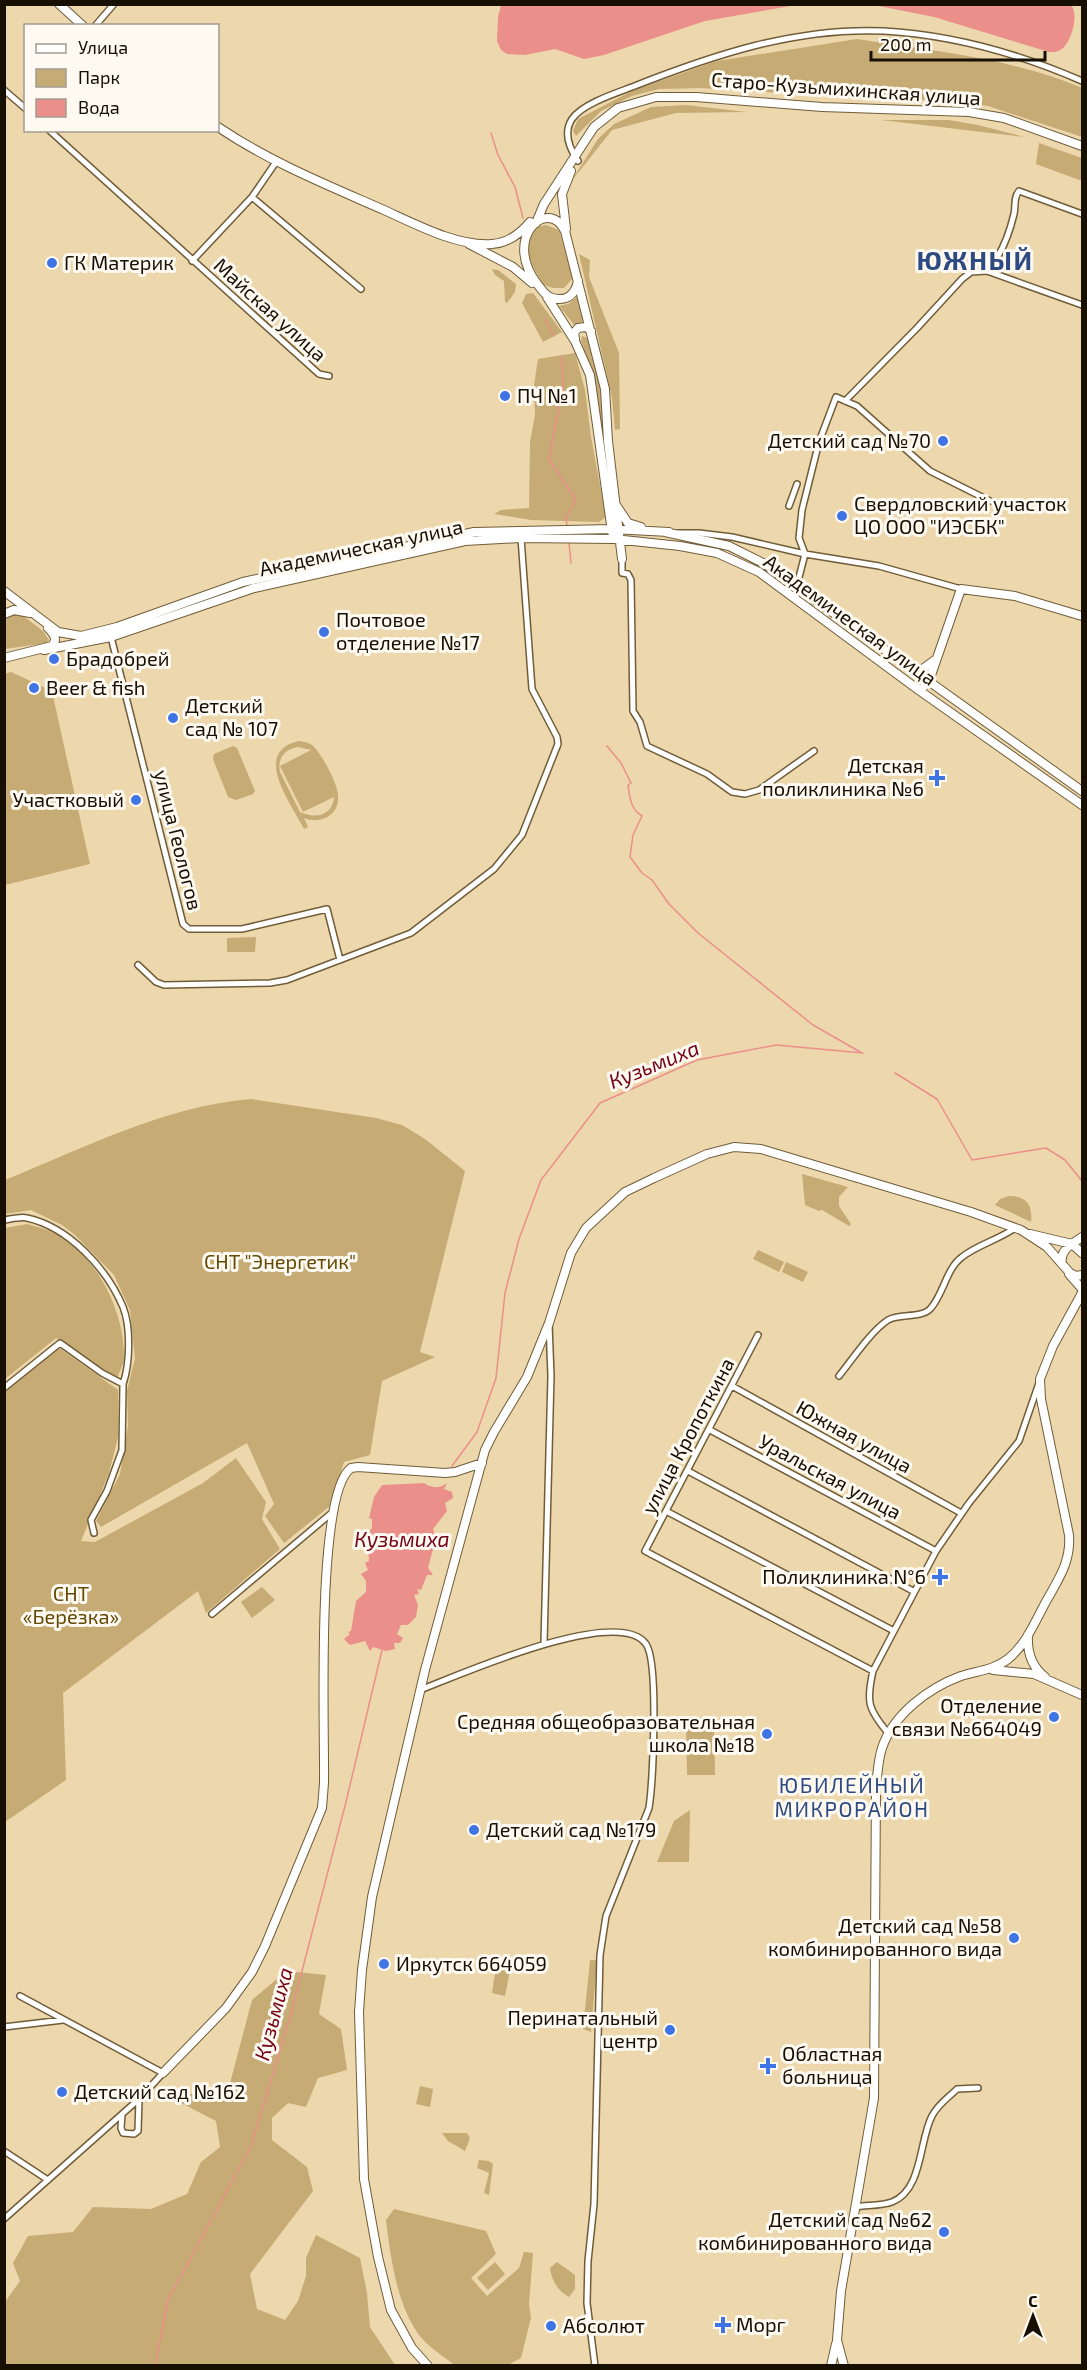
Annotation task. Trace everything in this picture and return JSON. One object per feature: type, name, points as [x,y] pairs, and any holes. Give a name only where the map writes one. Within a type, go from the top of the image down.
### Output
[{"type":"main road","points":[[59,4],[81,24]]},
{"type":"main road","name":"Старо-Кузьмихинская улица","points":[[219,128],[276,162],[421,226],[462,241],[480,244],[494,244],[512,238],[527,226],[574,160],[591,131],[606,116],[631,103],[647,99],[675,96],[822,107],[969,112],[1010,120],[1083,146]]},
{"type":"main road","name":"Старо-Кузьмихинская улица","points":[[567,235],[562,212],[563,191],[574,160]]},
{"type":"main road","name":"Старо-Кузьмихинская улица","points":[[536,223],[544,204]]},
{"type":"main road","points":[[480,244],[491,247],[519,241],[536,223],[545,218],[555,219],[562,225],[567,235],[605,388],[608,441],[616,506],[615,529]]},
{"type":"main road","points":[[528,232],[524,243],[524,260],[530,274],[575,341],[587,364],[593,386],[615,529],[622,559]]},
{"type":"main road","points":[[462,241],[513,267],[545,294],[557,299],[567,298],[574,292],[578,281]]},
{"type":"main road","points":[[575,341],[574,333],[578,328],[588,327],[591,332]]},
{"type":"main road","points":[[616,506],[624,519],[634,526],[729,546],[756,559],[797,585],[1083,791]]},
{"type":"main road","points":[[4,591],[58,632],[81,636],[117,627],[243,582],[449,536],[501,530],[567,534],[615,529],[669,532]]},
{"type":"main road","name":"Академическая улица","points":[[5,657],[111,637],[246,591],[289,579],[465,541],[567,534],[703,550],[742,563],[792,594],[920,691],[1083,805]]},
{"type":"main road","points":[[920,691],[929,681],[962,589],[1015,596],[1083,616]]},
{"type":"main road","points":[[4,614],[21,610],[42,621],[52,632],[55,640],[52,646],[44,650]]},
{"type":"main road","points":[[917,673],[935,660]]},
{"type":"main road","points":[[940,705],[950,696]]},
{"type":"main road","points":[[428,2366],[412,2348],[391,2310],[378,2257],[364,2179],[359,2012],[362,1970],[372,1898],[420,1690],[482,1463],[494,1432],[527,1377],[549,1323],[572,1253],[586,1228],[625,1192],[707,1154],[734,1147],[761,1149],[971,1212],[1029,1234],[1058,1241],[1081,1252]]},
{"type":"main road","points":[[831,2366],[837,2340],[841,2291],[855,2206],[873,2111],[876,1995],[876,1785],[882,1748],[888,1733],[912,1705],[931,1691],[963,1676],[998,1666],[1008,1659],[1028,1635],[1064,1571],[1070,1545],[1041,1399],[1040,1379],[1053,1346],[1083,1291],[1047,1247],[1029,1234]]},
{"type":"main road","points":[[1058,1241],[1083,1237]]},
{"type":"main road","points":[[1083,1237],[1068,1247],[1061,1258],[1065,1268],[1074,1276],[1083,1275]]},
{"type":"main road","points":[[164,2073],[226,2008],[252,1972],[322,1808],[326,1570],[334,1511],[343,1478],[351,1468],[373,1467],[445,1473],[482,1463]]},
{"type":"main road","points":[[1028,1635],[1027,1645],[1033,1663],[1049,1679]]},
{"type":"main road","points":[[985,1670],[1017,1671],[1049,1679],[1083,1695]]},
{"type":"main road","points":[[837,2340],[844,2366]]},
{"type":"street","points":[[97,24],[114,4]]},
{"type":"street","points":[[574,160],[567,140],[570,123],[578,112],[600,100],[704,59],[760,44],[811,35],[881,31],[929,36],[1003,52],[1083,81]]},
{"type":"street","points":[[4,90],[24,108]]},
{"type":"street","name":"Майская улица","points":[[51,132],[319,374],[329,376]]},
{"type":"street","name":"Майская улица","points":[[192,261],[252,197],[276,162]]},
{"type":"street","points":[[987,271],[998,258],[1015,212],[1015,201],[1019,191],[1083,214]]},
{"type":"street","points":[[252,197],[361,289]]},
{"type":"street","points":[[845,401],[970,272],[987,271],[1083,305]]},
{"type":"street","points":[[797,585],[805,554],[799,538],[798,526],[819,441],[836,397],[857,406],[930,471],[990,501]]},
{"type":"street","points":[[789,506],[797,484]]},
{"type":"street","points":[[669,532],[732,537],[805,554],[879,566],[962,589]]},
{"type":"street","points":[[138,965],[156,982],[164,985],[266,984],[287,980],[411,933],[494,869],[526,829],[558,744],[557,737],[532,689],[521,538]]},
{"type":"street","points":[[622,559],[622,573],[628,574],[631,580],[633,711],[640,722],[647,746],[707,774],[732,792],[745,794],[759,790],[814,751]]},
{"type":"street","name":"улица Геологов","points":[[111,637],[183,924],[189,930],[242,929],[327,909],[340,960]]},
{"type":"street","points":[[4,1220],[26,1217],[70,1236],[93,1261],[124,1309],[129,1358],[123,1384],[122,1450],[107,1491],[91,1520],[94,1533]]},
{"type":"street","points":[[839,1376],[880,1326],[889,1319],[900,1315],[924,1313],[930,1309],[960,1258],[1015,1228]]},
{"type":"street","points":[[544,1643],[551,1359],[549,1323]]},
{"type":"street","name":"улица Кропоткина","points":[[758,1335],[645,1551],[873,1671]]},
{"type":"street","points":[[4,1388],[60,1343],[82,1360],[123,1384]]},
{"type":"street","points":[[888,1733],[871,1710],[868,1692],[873,1671],[936,1551],[961,1513],[1019,1441],[1040,1379]]},
{"type":"street","name":"Южная улица","points":[[732,1386],[961,1513]]},
{"type":"street","name":"Уральская улица","points":[[710,1430],[936,1551]]},
{"type":"street","points":[[688,1471],[913,1591]]},
{"type":"street","points":[[212,1614],[334,1511]]},
{"type":"street","points":[[666,1511],[894,1631]]},
{"type":"street","points":[[420,1690],[544,1643],[594,1633],[613,1632],[630,1635],[647,1645],[652,1669],[653,1774],[649,1808],[606,1916],[600,1955],[594,2204],[588,2261],[587,2303],[595,2366]]},
{"type":"street","points":[[4,2219],[122,2115],[164,2073],[20,1996]]},
{"type":"street","points":[[4,2027],[65,2020]]},
{"type":"street","points":[[855,2206],[888,2203],[904,2193],[918,2170],[927,2129],[938,2106],[957,2089],[978,2088]]},
{"type":"street","points":[[122,2115],[123,2133],[134,2134],[138,2131],[139,2099]]},
{"type":"street","points":[[4,2151],[48,2180]]},
{"type":"green space","points":[[857,39],[1000,62],[1082,88],[1082,137],[988,106],[946,100],[875,99],[701,88],[659,89],[632,96],[601,111],[576,136],[573,131],[578,119],[634,90],[717,61]]},
{"type":"green space","points":[[686,105],[747,112],[676,113],[612,130],[570,183],[598,139],[614,124],[651,107]]},
{"type":"green space","points":[[881,120],[949,120],[1025,137]]},
{"type":"green space","points":[[1039,143],[1082,158],[1082,181],[1036,164]]},
{"type":"green space","points":[[546,225],[559,230],[573,278],[564,288],[544,285],[529,256],[529,242],[532,235],[537,227]]},
{"type":"green space","points":[[579,254],[590,260],[589,277],[619,353],[620,429],[615,430],[612,398]]},
{"type":"green space","points":[[492,269],[498,270],[516,284],[515,292],[507,303],[505,302],[504,281],[495,275]]},
{"type":"green space","points":[[533,293],[562,332],[543,342],[522,303],[526,294]]},
{"type":"green space","points":[[577,297],[583,320],[581,324],[575,326],[559,306],[568,304]]},
{"type":"green space","points":[[582,336],[588,338],[595,359],[606,425],[602,425],[594,379],[581,340]]},
{"type":"green space","points":[[575,353],[585,390],[606,517],[599,522],[531,520],[494,514],[501,510],[529,508],[530,442],[535,415],[534,385],[538,359]]},
{"type":"green space","points":[[22,615],[43,631],[49,640],[46,643],[5,649],[7,616]]},
{"type":"green space","points":[[11,672],[52,691],[90,864],[5,885],[4,674]]},
{"type":"green space","points":[[299,741],[312,745],[328,768],[337,790],[338,802],[333,813],[323,819],[304,818],[308,827],[304,829],[284,793],[276,767],[278,756],[285,747]],"holes":[[[298,747],[311,750],[280,766],[303,812],[334,797],[327,812],[317,815],[300,812],[279,767],[281,758],[289,750]]]},
{"type":"green space","points":[[233,746],[237,748],[255,791],[253,794],[236,800],[228,797],[213,759],[214,754]]},
{"type":"green space","points":[[256,937],[255,952],[227,952],[227,938]]},
{"type":"green space","name":"СНТ \"Энергетик\"","points":[[251,1099],[376,1118],[402,1125],[425,1139],[465,1171],[420,1352],[435,1357],[382,1381],[370,1455],[344,1462],[330,1506],[284,1543],[265,1516],[274,1504],[247,1443],[101,1527],[96,1521],[120,1474],[128,1426],[127,1391],[135,1358],[130,1310],[114,1275],[75,1235],[62,1225],[31,1210],[5,1214],[5,1180],[156,1119],[219,1103]]},
{"type":"green space","points":[[802,1174],[848,1187],[839,1197],[839,1206],[851,1224],[849,1226],[822,1210],[819,1211],[805,1205]]},
{"type":"green space","points":[[1015,1196],[1027,1203],[1031,1211],[1031,1222],[995,1205],[1000,1199]]},
{"type":"green space","points":[[27,1224],[51,1231],[72,1245],[85,1258],[106,1287],[114,1304],[123,1339],[124,1360],[117,1379],[56,1338],[5,1379],[5,1228]]},
{"type":"green space","points":[[758,1250],[784,1262],[779,1272],[753,1259]]},
{"type":"green space","points":[[786,1262],[808,1272],[803,1282],[782,1272]]},
{"type":"green space","name":"СНТ «Берёзка»","points":[[58,1347],[118,1390],[118,1437],[109,1473],[81,1541],[95,1542],[203,1483],[236,1458],[266,1502],[262,1519],[280,1549],[206,1613],[198,1591],[63,1693],[66,1780],[5,1822],[5,1391]]},
{"type":"green space","points":[[262,1587],[275,1600],[252,1618],[241,1602]]},
{"type":"green space","points":[[714,1717],[715,1775],[687,1775],[686,1718]]},
{"type":"green space","points":[[690,1810],[689,1862],[657,1862],[674,1821]]},
{"type":"green space","points":[[590,1960],[597,1960],[591,2032],[583,2029]]},
{"type":"green space","points":[[496,1967],[510,1970],[505,1996],[492,1993]]},
{"type":"green space","points":[[297,1972],[326,1975],[319,2014],[341,2029],[347,2070],[318,2078],[306,2107],[288,2103],[272,2118],[272,2140],[307,2167],[313,2191],[250,2274],[257,2309],[285,2320],[298,2301],[306,2276],[306,2258],[316,2235],[360,2258],[367,2293],[370,2327],[395,2365],[5,2365],[5,2302],[20,2281],[13,2263],[28,2236],[73,2232],[93,2207],[151,2209],[187,2194],[201,2162],[220,2147],[216,2121],[181,2103],[180,2096],[229,2087],[252,2000],[278,1978]]},
{"type":"green space","points":[[420,2086],[433,2089],[430,2107],[416,2104]]},
{"type":"green space","points":[[442,2133],[467,2133],[470,2138],[465,2151],[448,2141]]},
{"type":"green space","points":[[479,2160],[493,2164],[489,2195],[484,2193],[489,2173],[477,2168]]},
{"type":"green space","points":[[394,2209],[486,2231],[496,2254],[471,2278],[487,2296],[519,2268],[524,2252],[533,2253],[529,2304],[531,2318],[521,2358],[508,2365],[454,2365],[419,2335],[405,2309],[390,2250],[386,2220]]},
{"type":"green space","points":[[495,2262],[505,2274],[488,2290],[477,2278]]},
{"type":"green space","points":[[557,2262],[575,2275],[575,2289],[569,2297],[558,2288],[552,2277],[550,2268]]},
{"type":"water","points":[[501,4],[796,5],[705,21],[604,55],[584,59],[555,49],[525,55],[507,54],[501,50],[497,41]]},
{"type":"water","points":[[874,5],[1071,5],[1074,26],[1070,38],[1060,50],[1049,52],[934,17]]},
{"type":"water","name":"Кузьмиха","points":[[424,1483],[435,1487],[447,1483],[444,1489],[452,1492],[453,1498],[445,1503],[447,1511],[433,1529],[436,1538],[428,1568],[433,1575],[427,1575],[421,1590],[417,1589],[419,1594],[414,1595],[418,1605],[416,1617],[408,1625],[401,1625],[397,1634],[403,1638],[400,1643],[394,1643],[395,1649],[386,1651],[373,1647],[370,1651],[365,1641],[350,1645],[344,1639],[351,1631],[356,1601],[366,1592],[366,1581],[361,1574],[368,1570],[365,1563],[369,1561],[367,1534],[372,1528],[372,1519],[369,1518],[374,1497],[382,1485]]},
{"type":"waterway","points":[[491,133],[498,155],[515,187],[523,218]]},
{"type":"waterway","points":[[545,319],[554,336]]},
{"type":"waterway","name":"Кузьмиха","points":[[562,357],[563,386],[549,459],[576,500],[566,518],[567,526]]},
{"type":"waterway","name":"Кузьмиха","points":[[569,543],[571,563]]},
{"type":"waterway","name":"Кузьмиха","points":[[607,746],[621,763],[631,783],[628,785],[631,802],[642,816],[633,835],[630,857],[642,873],[652,880],[669,904],[698,933],[813,1025],[862,1053]]},
{"type":"waterway","name":"Кузьмиха","points":[[452,1466],[477,1432],[496,1378],[505,1293],[519,1239],[541,1180],[600,1103],[697,1060],[776,1045],[863,1053]]},
{"type":"waterway","name":"Кузьмиха","points":[[895,1073],[937,1099],[972,1160],[1046,1148],[1065,1160],[1082,1181]]},
{"type":"waterway","name":"Кузьмиха","points":[[155,2366],[168,2300],[251,2146],[289,2021],[346,1802],[382,1650]]},
{"type":"place","name":"ГК Материк","points":[[52,263]]},
{"type":"place","name":"ПЧ №1","points":[[505,396]]},
{"type":"place","name":"Детский сад №70","points":[[943,441]]},
{"type":"place","name":"Свердловский участок ЦО ООО \"ИЭСБК\"","points":[[842,516]]},
{"type":"place","name":"Почтовое отделение №17","points":[[324,632]]},
{"type":"place","name":"Брадобрей","points":[[54,659]]},
{"type":"place","name":"Beer & fish","points":[[34,688]]},
{"type":"place","name":"Детский сад № 107","points":[[173,718]]},
{"type":"place","name":"Детская поликлиника №6","points":[[937,778]]},
{"type":"place","name":"Участковый","points":[[136,800]]},
{"type":"place","name":"Поликлиника N°6","points":[[940,1577]]},
{"type":"place","name":"Отделение связи №664049","points":[[1054,1717]]},
{"type":"place","name":"Средняя общеобразовательная школа №18","points":[[767,1734]]},
{"type":"place","name":"Детский сад №179","points":[[474,1830]]},
{"type":"place","name":"Детский сад №58 комбинированного вида","points":[[1014,1938]]},
{"type":"place","name":"Иркутск 664059","points":[[384,1964]]},
{"type":"place","name":"Перинатальный центр","points":[[670,2030]]},
{"type":"place","name":"Областная больница","points":[[768,2066]]},
{"type":"place","name":"Детский сад №162","points":[[62,2092]]},
{"type":"place","name":"Детский сад №62 комбинированного вида","points":[[944,2232]]},
{"type":"place","name":"Морг","points":[[723,2325]]},
{"type":"place","name":"Абсолют","points":[[551,2326]]},
{"type":"district","name":"ЮЖНЫЙ","points":[[975,261]]},
{"type":"district","name":"ЮБИЛЕЙНЫЙ МИКРОРАЙОН","points":[[852,1798]]}]
